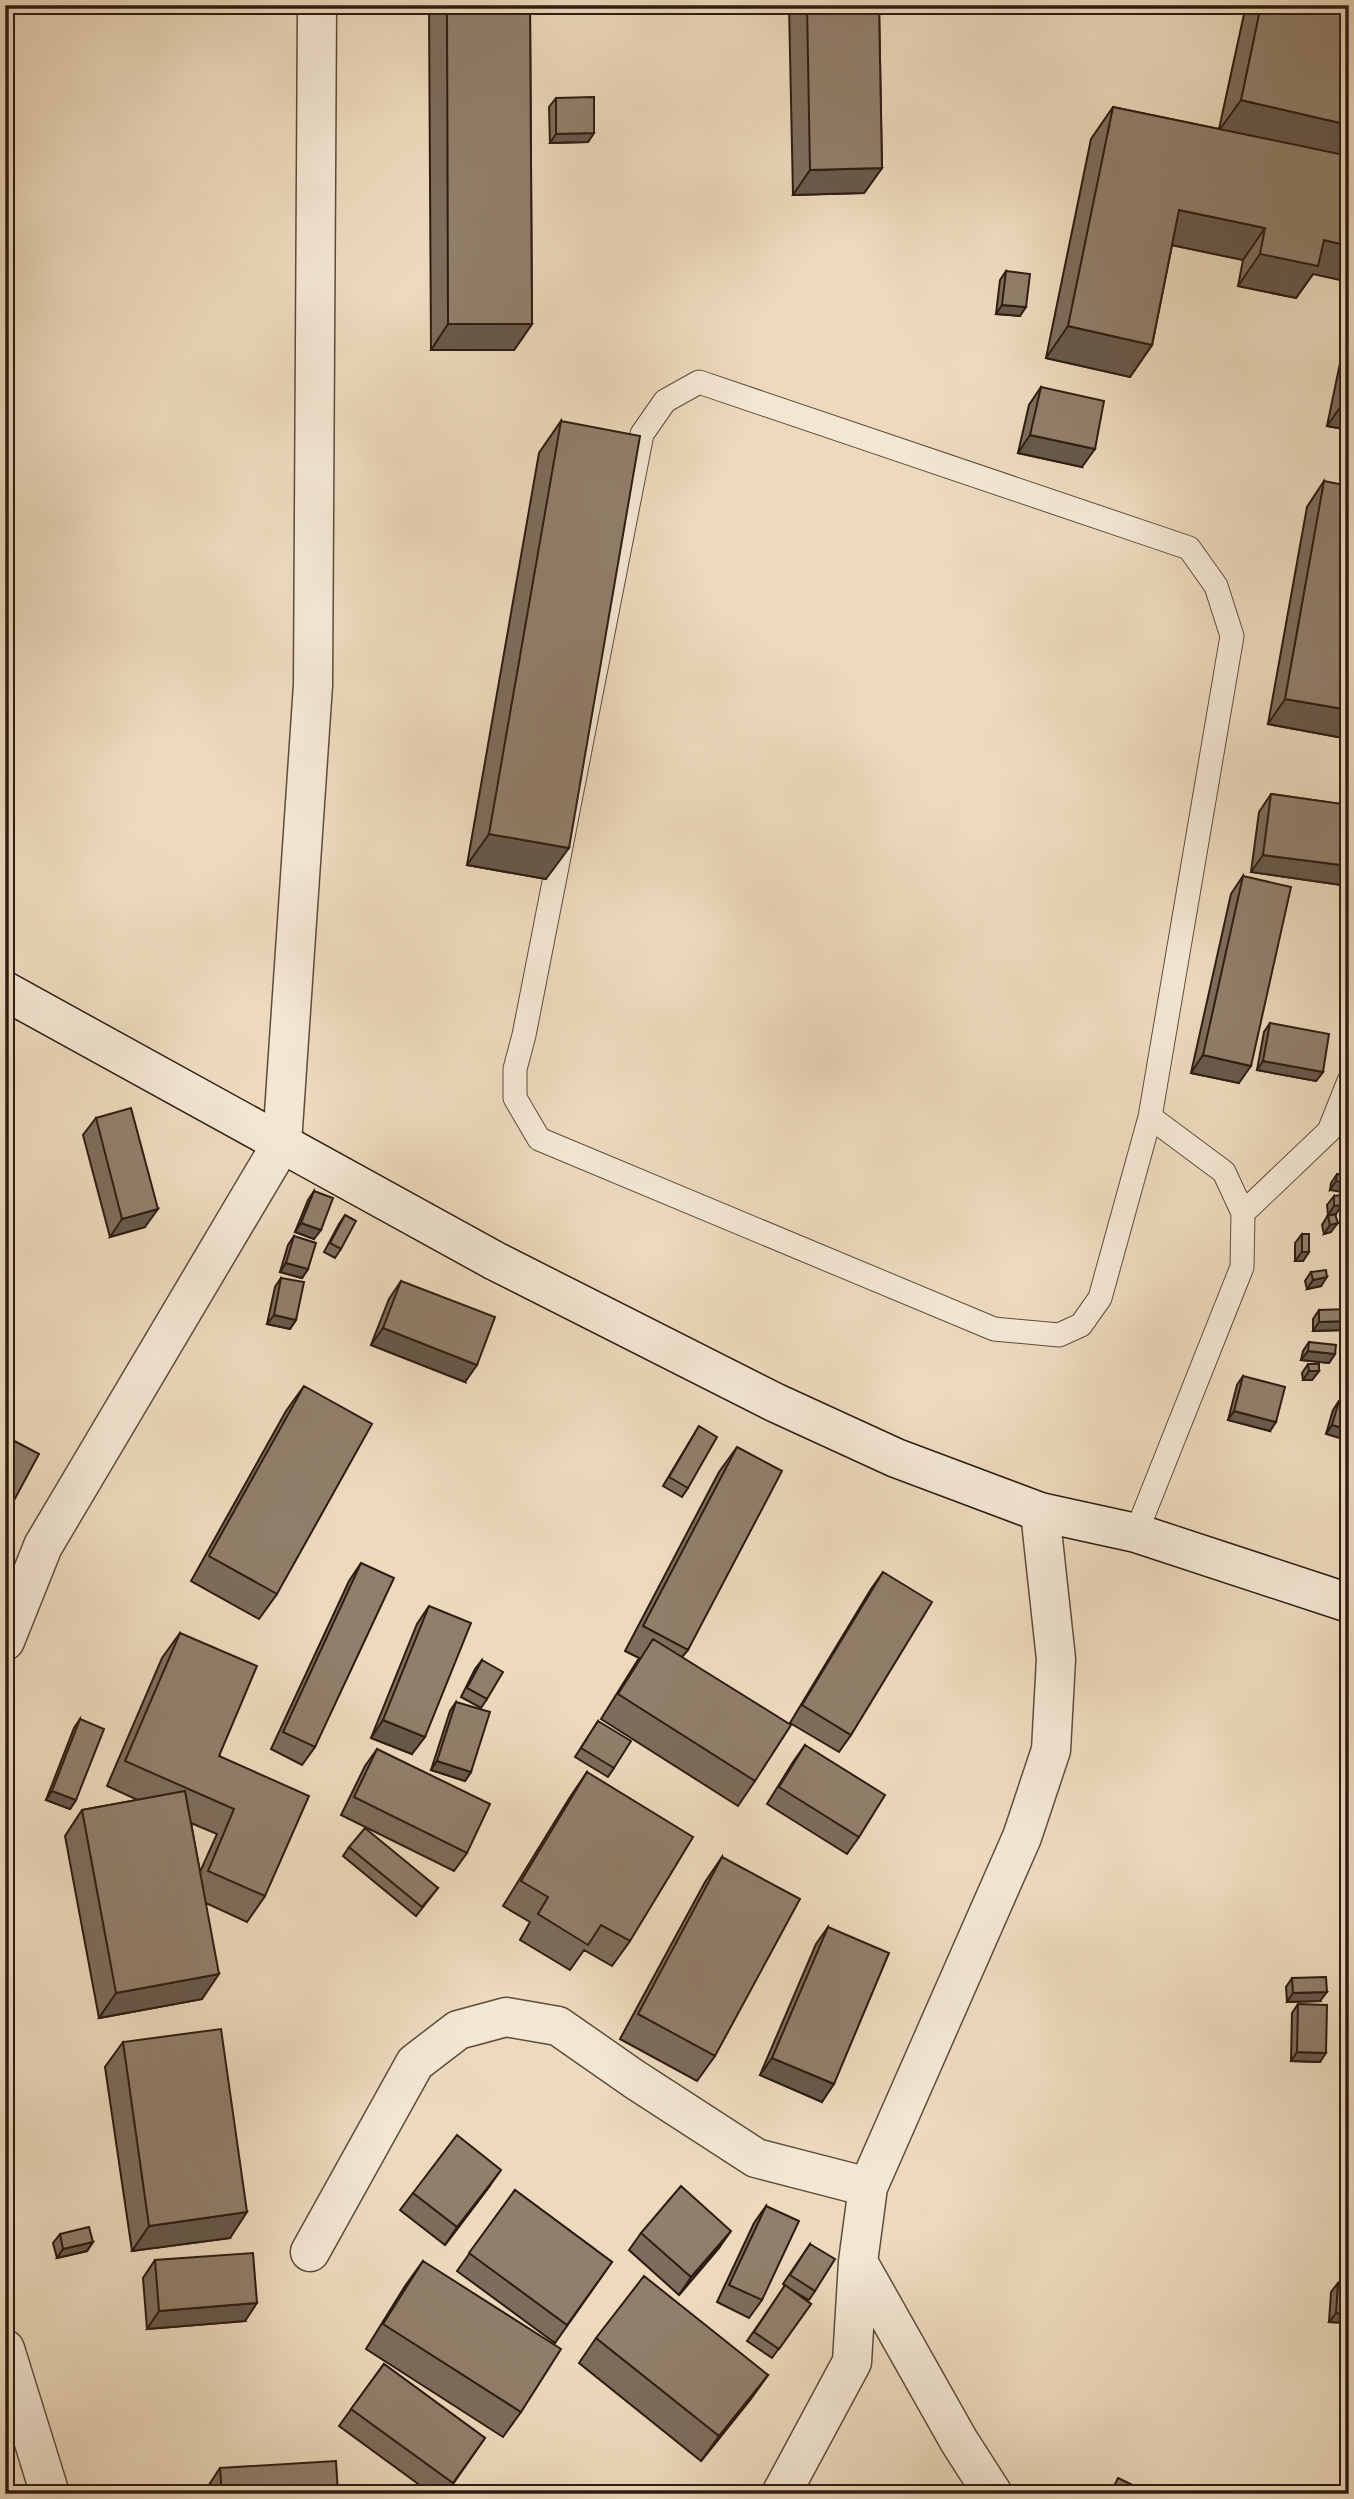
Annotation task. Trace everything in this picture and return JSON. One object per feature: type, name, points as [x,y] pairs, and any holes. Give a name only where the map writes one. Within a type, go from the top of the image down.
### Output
[{"type":"street","points":[[5,1641],[43,1546],[282,1143],[313,685],[317,5]]},
{"type":"street","points":[[5,991],[495,1261],[776,1403],[896,1458],[1040,1512],[1136,1533],[1349,1603]]},
{"type":"street","points":[[781,2494],[852,2361],[858,2262],[868,2187],[1022,1837],[1051,1750],[1056,1660],[1040,1512]]},
{"type":"street","points":[[310,2252],[415,2063],[458,2030],[506,2017],[558,2026],[756,2158],[868,2187]]},
{"type":"street","points":[[858,2262],[959,2441],[993,2494]]},
{"type":"street","points":[[5,2348],[50,2494]]},
{"type":"lane","points":[[699,382],[1189,548],[1216,586],[1232,636],[1150,1118],[1100,1298],[1081,1325],[1059,1335],[993,1329],[539,1139],[515,1098],[515,1069],[527,1021],[642,434],[665,401],[699,382]]},
{"type":"lane","points":[[1243,1213],[1329,1131],[1349,1081]]},
{"type":"lane","points":[[1136,1533],[1242,1267],[1243,1213],[1224,1172],[1150,1118]]},
{"type":"building","points":[[447,5],[530,5],[532,324],[448,324]]},
{"type":"building","points":[[807,5],[879,5],[882,168],[810,170]]},
{"type":"building","points":[[1261,5],[1349,5],[1349,125],[1241,100]]},
{"type":"building","points":[[594,97],[594,133],[556,134],[556,98]]},
{"type":"building","points":[[1113,107],[1349,156],[1349,246],[1324,240],[1318,266],[1260,254],[1265,228],[1179,210],[1152,345],[1068,326]]},
{"type":"building","points":[[1006,271],[1030,274],[1026,307],[1002,305]]},
{"type":"building","points":[[1041,387],[1104,401],[1095,449],[1030,435]]},
{"type":"building","points":[[561,421],[640,436],[569,848],[489,834]]},
{"type":"building","points":[[1324,481],[1349,486],[1349,710],[1285,699]]},
{"type":"building","points":[[1271,794],[1349,805],[1349,866],[1263,855]]},
{"type":"building","points":[[1243,876],[1291,887],[1251,1066],[1203,1055]]},
{"type":"building","points":[[1270,1023],[1329,1034],[1323,1072],[1263,1061]]},
{"type":"building","points":[[131,1108],[158,1209],[122,1219],[96,1118]]},
{"type":"building","points":[[1337,1174],[1349,1176],[1349,1183],[1336,1181]]},
{"type":"building","points":[[314,1191],[333,1198],[321,1230],[301,1223]]},
{"type":"building","points":[[1341,1195],[1342,1205],[1334,1206],[1334,1196]]},
{"type":"building","points":[[1335,1214],[1338,1223],[1330,1225],[1328,1216]]},
{"type":"building","points":[[345,1215],[356,1221],[341,1249],[330,1243]]},
{"type":"building","points":[[1302,1234],[1309,1234],[1309,1252],[1302,1252]]},
{"type":"building","points":[[294,1236],[316,1243],[308,1269],[286,1263]]},
{"type":"building","points":[[1326,1270],[1327,1277],[1313,1280],[1311,1272]]},
{"type":"building","points":[[281,1278],[304,1282],[296,1320],[274,1315]]},
{"type":"building","points":[[401,1281],[495,1317],[477,1365],[383,1328]]},
{"type":"building","points":[[1349,1309],[1349,1321],[1319,1322],[1319,1310]]},
{"type":"building","points":[[1309,1342],[1336,1345],[1335,1354],[1308,1351]]},
{"type":"building","points":[[1308,1364],[1319,1364],[1319,1371],[1309,1371]]},
{"type":"building","points":[[1243,1376],[1285,1387],[1276,1422],[1234,1411]]},
{"type":"building","points":[[304,1386],[372,1424],[277,1594],[209,1556]]},
{"type":"building","points":[[1339,1401],[1349,1404],[1349,1430],[1332,1425]]},
{"type":"building","points":[[699,1426],[717,1437],[688,1488],[669,1477]]},
{"type":"building","points":[[5,1436],[39,1454],[5,1517]]},
{"type":"building","points":[[737,1447],[782,1471],[688,1650],[643,1626]]},
{"type":"building","points":[[361,1563],[394,1578],[315,1747],[283,1732]]},
{"type":"building","points":[[883,1572],[932,1602],[851,1735],[802,1705]]},
{"type":"building","points":[[429,1606],[471,1623],[425,1737],[383,1720]]},
{"type":"building","points":[[180,1633],[257,1666],[219,1756],[309,1796],[265,1896],[208,1871],[234,1809],[125,1761]]},
{"type":"building","points":[[653,1639],[791,1725],[755,1781],[618,1694]]},
{"type":"building","points":[[482,1660],[503,1672],[487,1699],[467,1688]]},
{"type":"building","points":[[456,1702],[490,1712],[471,1772],[437,1761]]},
{"type":"building","points":[[80,1719],[104,1729],[76,1800],[52,1791]]},
{"type":"building","points":[[598,1721],[631,1741],[614,1768],[581,1748]]},
{"type":"building","points":[[805,1745],[885,1795],[859,1837],[779,1787]]},
{"type":"building","points":[[377,1749],[490,1804],[467,1853],[354,1797]]},
{"type":"building","points":[[587,1772],[693,1837],[630,1941],[601,1925],[588,1945],[538,1914],[548,1897],[521,1881]]},
{"type":"building","points":[[185,1791],[219,1974],[116,1993],[82,1810]]},
{"type":"building","points":[[365,1828],[438,1888],[422,1907],[349,1847]]},
{"type":"building","points":[[722,1857],[800,1899],[715,2056],[638,2014]]},
{"type":"building","points":[[828,1927],[889,1953],[834,2084],[772,2058]]},
{"type":"building","points":[[1326,1977],[1327,1992],[1293,1993],[1292,1978]]},
{"type":"building","points":[[1298,2004],[1327,2005],[1326,2053],[1297,2052]]},
{"type":"building","points":[[221,2029],[247,2212],[149,2226],[123,2042]]},
{"type":"building","points":[[457,2135],[501,2170],[457,2227],[413,2193]]},
{"type":"building","points":[[681,2186],[731,2231],[691,2277],[641,2233]]},
{"type":"building","points":[[515,2190],[612,2262],[567,2325],[469,2253]]},
{"type":"building","points":[[766,2206],[799,2221],[762,2300],[729,2285]]},
{"type":"building","points":[[89,2227],[93,2242],[63,2249],[60,2234]]},
{"type":"building","points":[[810,2244],[835,2259],[815,2291],[790,2275]]},
{"type":"building","points":[[253,2253],[257,2303],[159,2311],[155,2260]]},
{"type":"building","points":[[423,2261],[561,2349],[521,2412],[383,2324]]},
{"type":"building","points":[[644,2276],[768,2375],[719,2436],[596,2338]]},
{"type":"building","points":[[1338,2283],[1349,2284],[1349,2314],[1336,2313]]},
{"type":"building","points":[[785,2285],[811,2304],[779,2349],[754,2332]]},
{"type":"building","points":[[384,2364],[485,2438],[453,2483],[351,2409]]},
{"type":"building","points":[[336,2461],[338,2494],[222,2494],[220,2468]]},
{"type":"building","points":[[1118,2478],[1147,2492],[1146,2494],[1110,2494]]}]
